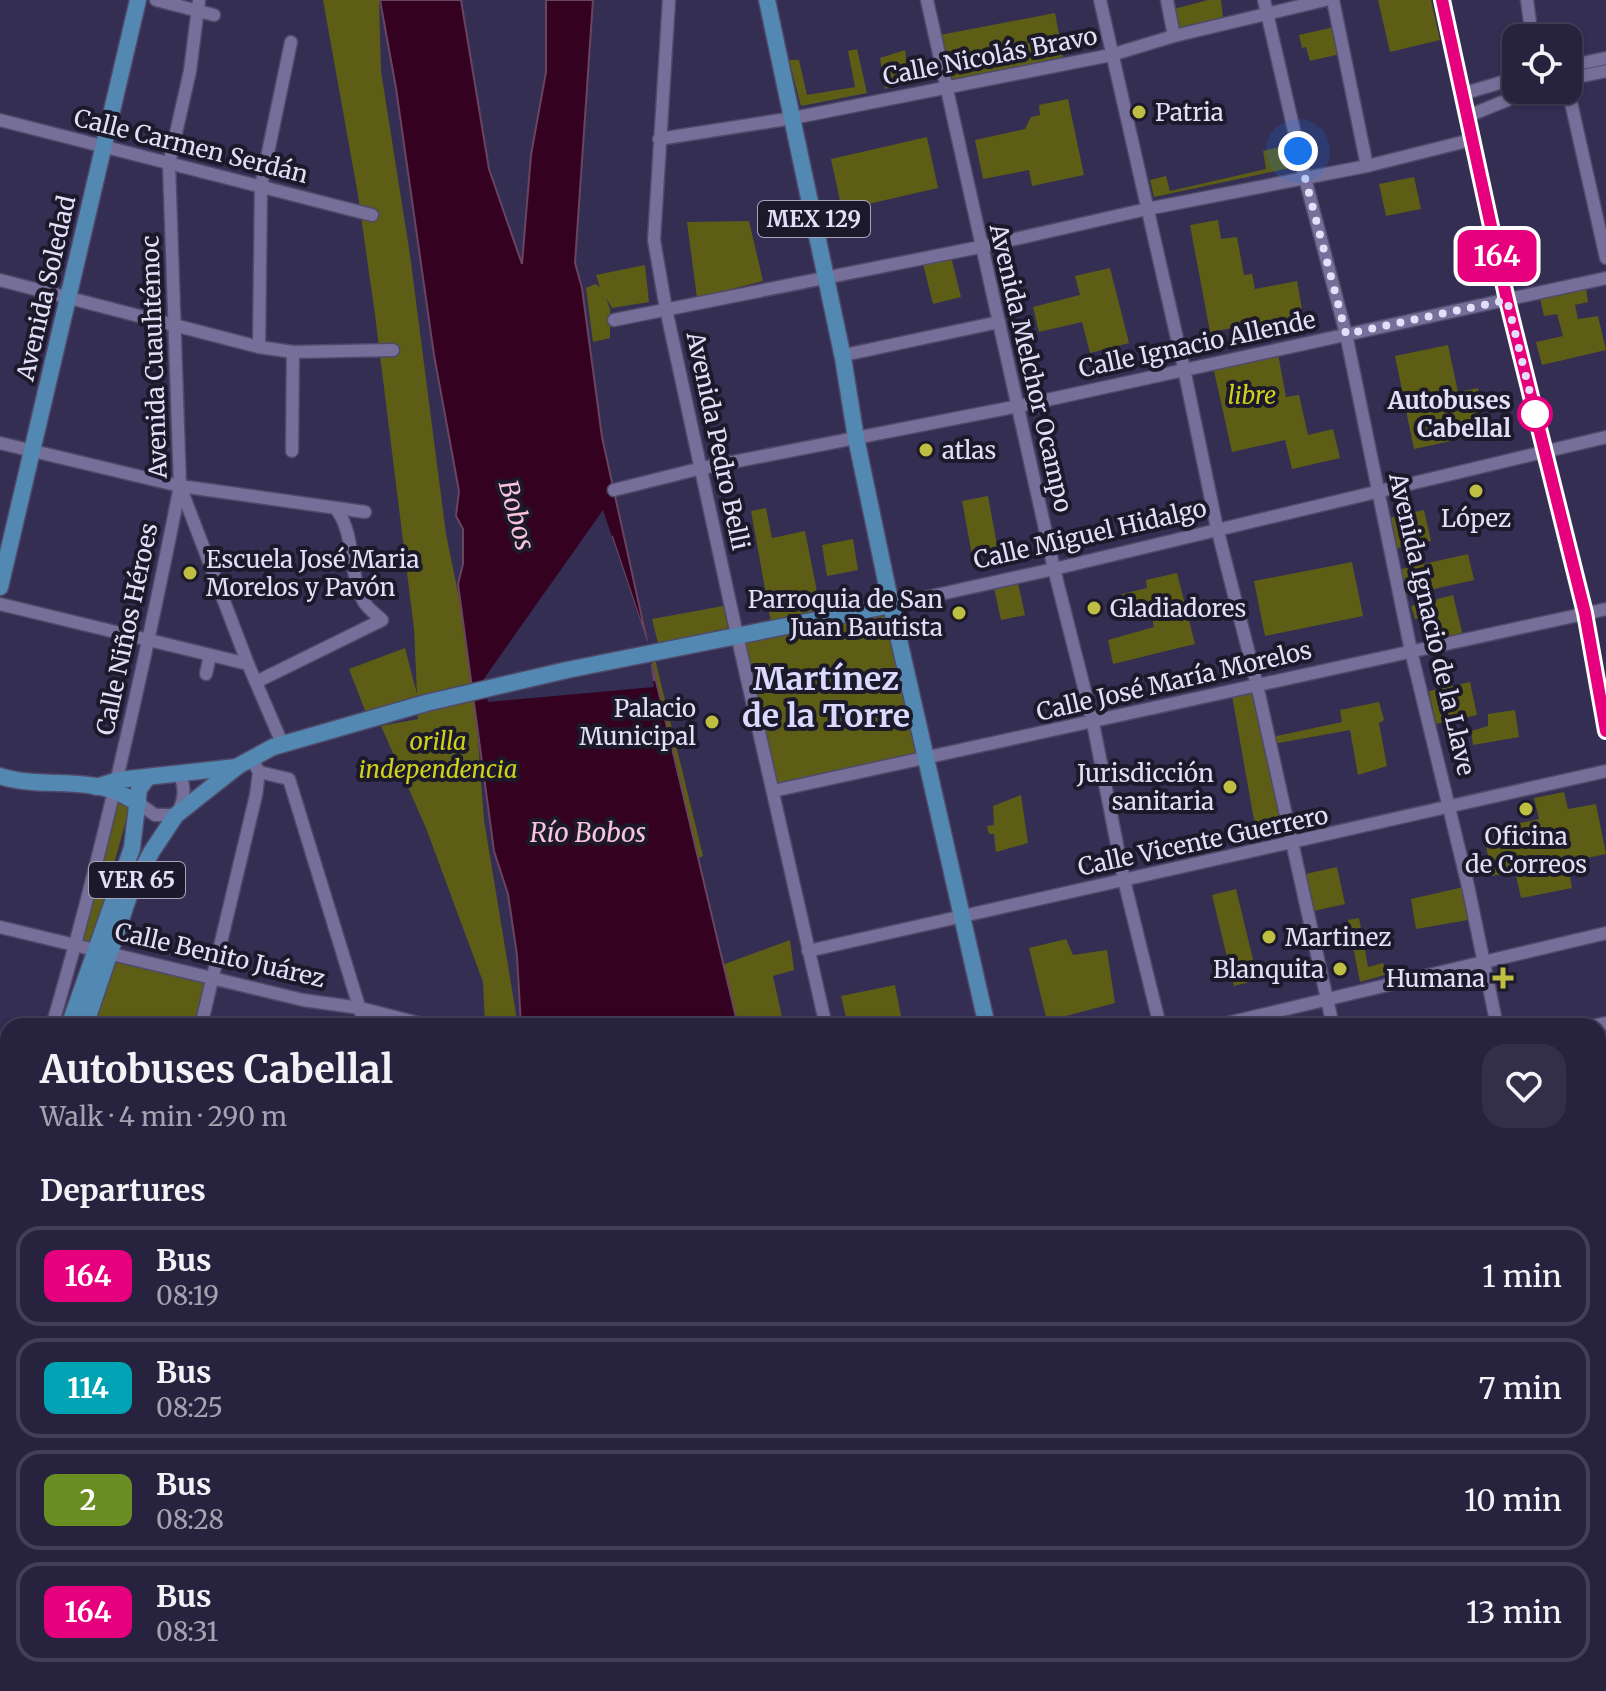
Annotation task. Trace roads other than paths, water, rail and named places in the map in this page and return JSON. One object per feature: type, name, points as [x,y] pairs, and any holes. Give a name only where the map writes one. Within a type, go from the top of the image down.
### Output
[{"type":"main road","name":"Avenida Soledad","points":[[0,587],[138,0]]},
{"type":"main road","name":"MEX 129","points":[[767,0],[843,358],[856,438],[891,605],[985,1018]]},
{"type":"main road","name":"Calle Miguel Hidalgo","points":[[282,743],[426,703],[645,653],[891,605]]},
{"type":"main road","name":"VER 65","points":[[73,1018],[131,890],[176,815],[282,743]]},
{"type":"main road","points":[[0,782],[96,787],[148,777],[250,766]]},
{"type":"main road","points":[[0,776],[18,781]]},
{"type":"main road","name":"VER 65","points":[[87,1018],[132,848],[139,789],[148,777]]},
{"type":"main road","points":[[116,785],[138,803]]},
{"type":"street","points":[[156,0],[199,5],[214,15]]},
{"type":"street","name":"Avenida Pedro Belli","points":[[669,0],[654,240],[666,309],[737,635],[824,1018]]},
{"type":"street","name":"Avenida Melchor Ocampo","points":[[927,0],[980,247],[1093,723],[1124,880],[1158,1018]]},
{"type":"street","points":[[1100,0],[1217,528],[1257,685],[1331,1018]]},
{"type":"street","points":[[1167,0],[1174,36]]},
{"type":"street","name":"Avenida Ignacio de la Llave","points":[[1264,0],[1305,178],[1346,334],[1411,651],[1450,808],[1495,1018]]},
{"type":"street","name":"Calle Nicolás Bravo","points":[[659,139],[793,118],[1111,55],[1174,36],[1325,0]]},
{"type":"street","points":[[1333,0],[1367,166]]},
{"type":"street","points":[[1442,0],[1507,300],[1585,613],[1606,731]]},
{"type":"street","points":[[1527,0],[1530,24]]},
{"type":"street","name":"Avenida Cuauhtémoc","points":[[199,5],[190,71],[169,164],[180,486],[248,664],[282,743]]},
{"type":"street","points":[[259,347],[261,186],[291,42]]},
{"type":"street","points":[[1582,63],[1606,58]]},
{"type":"street","points":[[1582,76],[1606,71]]},
{"type":"street","points":[[1462,94],[1502,82]]},
{"type":"street","points":[[1468,116],[1502,102]]},
{"type":"street","points":[[1571,104],[1606,258]]},
{"type":"street","name":"Calle Carmen Serdán","points":[[0,120],[372,215]]},
{"type":"street","points":[[614,320],[1367,166],[1471,140]]},
{"type":"street","name":"Calle Ignacio Allende","points":[[614,490],[702,468],[1019,406],[1606,278]]},
{"type":"street","points":[[0,280],[259,347],[293,352],[393,350]]},
{"type":"street","points":[[843,358],[849,354],[999,322]]},
{"type":"street","points":[[292,451],[293,352]]},
{"type":"street","name":"Calle Miguel Hidalgo","points":[[891,605],[1606,437]]},
{"type":"street","points":[[0,443],[180,486],[365,512]]},
{"type":"street","name":"Calle Niños Héroes","points":[[54,1018],[116,785],[180,486]]},
{"type":"street","points":[[256,682],[382,620],[363,601],[355,578],[344,520],[337,510]]},
{"type":"street","points":[[0,604],[248,664]]},
{"type":"street","name":"Calle José María Morelos","points":[[773,791],[1606,609]]},
{"type":"street","points":[[206,674],[210,655]]},
{"type":"street","points":[[203,1018],[256,795],[250,766]]},
{"type":"street","points":[[250,766],[289,779],[363,1018]]},
{"type":"street","name":"Calle Vicente Guerrero","points":[[808,951],[1606,771]]},
{"type":"street","points":[[138,803],[155,815],[176,815],[184,799],[179,773]]},
{"type":"street","name":"Calle Benito Juárez","points":[[0,927],[303,1000],[360,1008],[399,1018]]},
{"type":"street","points":[[1249,1018],[1606,933]]},
{"type":"water","name":"Río Bobos","points":[[380,0],[461,0],[489,169],[522,264],[531,155],[546,72],[546,0],[593,0],[575,263],[582,288],[602,437],[647,641],[612,536],[654,681],[652,664],[736,1018],[521,1018],[517,955],[508,894],[494,851],[458,584],[463,564],[463,529],[456,516],[459,491],[434,355],[396,88]]},
{"type":"place","name":"Patria","points":[[1139,112]]},
{"type":"place","name":"Autobuses Cabellal","points":[[1535,414]]},
{"type":"place","name":"atlas","points":[[926,450]]},
{"type":"place","name":"López","points":[[1476,491]]},
{"type":"place","name":"Escuela José Maria Morelos y Pavón","points":[[190,573]]},
{"type":"place","name":"Gladiadores","points":[[1094,608]]},
{"type":"place","name":"Parroquia de San Juan Bautista","points":[[959,613]]},
{"type":"place","name":"Palacio Municipal","points":[[712,722]]},
{"type":"place","name":"Jurisdicción sanitaria","points":[[1230,787]]},
{"type":"place","name":"Oficina de Correos","points":[[1526,809]]},
{"type":"place","name":"Martinez","points":[[1269,937]]},
{"type":"place","name":"Blanquita","points":[[1340,969]]},
{"type":"place","name":"Humana","points":[[1503,978]]},
{"type":"district","name":"Martínez de la Torre","points":[[826,698]]},
{"type":"park label","name":"libre","points":[[1252,395]]},
{"type":"park label","name":"orilla independencia","points":[[438,755]]},
{"type":"water label","name":"Bobos","points":[[517,515]]}]
